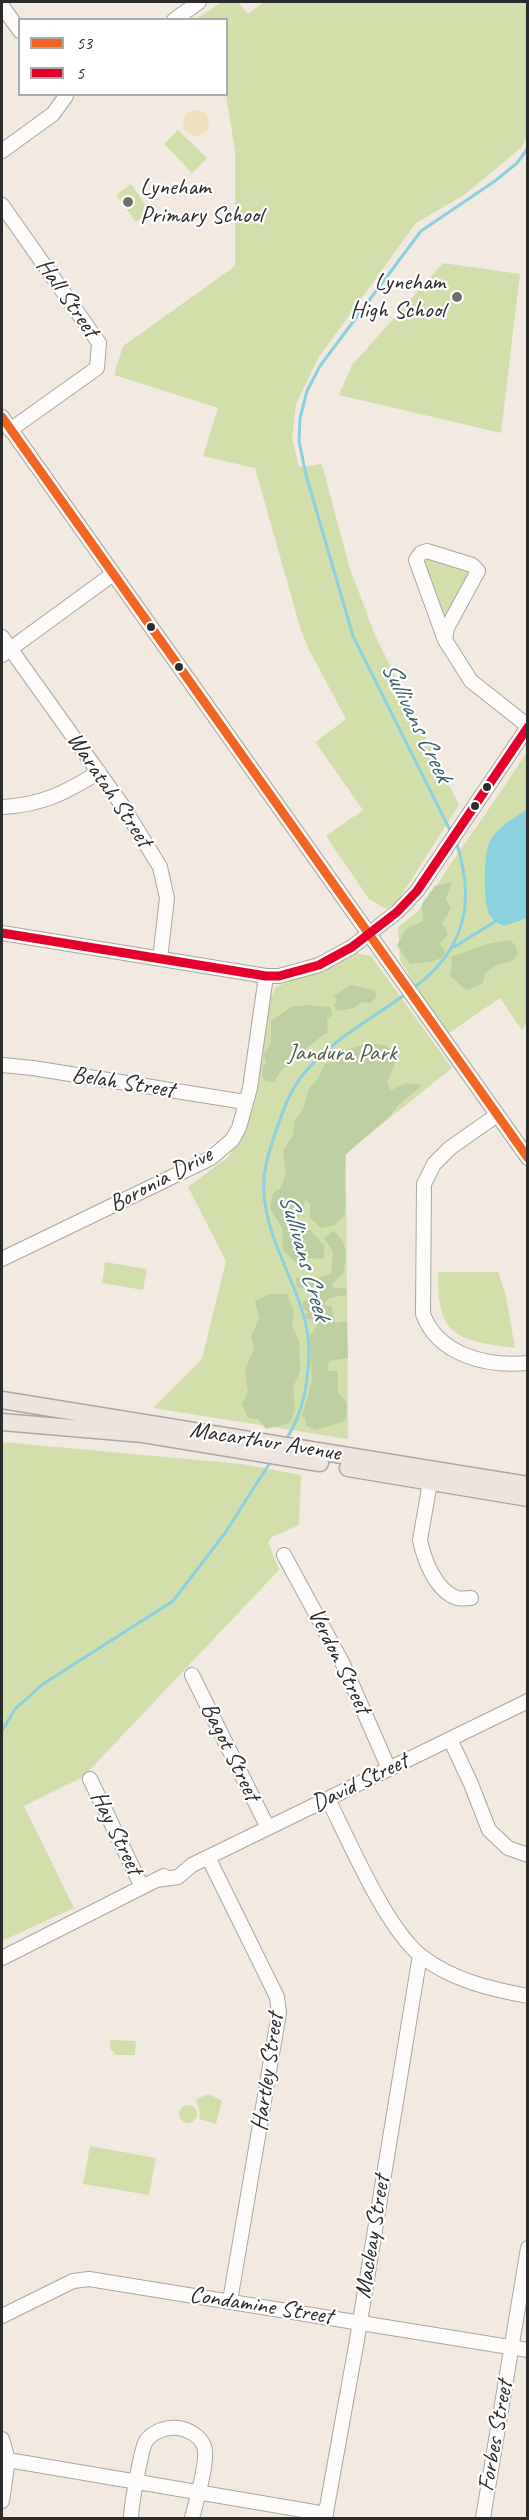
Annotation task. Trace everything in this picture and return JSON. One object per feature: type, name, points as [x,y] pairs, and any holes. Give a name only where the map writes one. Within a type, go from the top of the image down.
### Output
[{"type":"main road","name":"Macarthur Avenue","points":[[2,1400],[144,1428],[288,1452],[431,1475],[528,1485]]},
{"type":"main road","name":"Macarthur Avenue","points":[[2,1422],[144,1428]]},
{"type":"main road","name":"Macarthur Avenue","points":[[431,1475],[528,1498]]},
{"type":"street","points":[[177,18],[199,2]]},
{"type":"street","points":[[2,6],[18,29]]},
{"type":"street","points":[[2,140],[65,96]]},
{"type":"street","points":[[2,151],[53,114],[65,96]]},
{"type":"street","name":"Hall Street","points":[[2,205],[99,343],[97,368],[10,430]]},
{"type":"street","points":[[2,417],[369,934],[416,1004],[528,1158]]},
{"type":"street","points":[[2,933],[266,976],[279,976],[320,965],[352,947],[409,901],[528,726],[471,681],[445,640],[416,560],[421,553],[427,550],[472,565],[478,571],[447,628],[445,640]]},
{"type":"street","points":[[6,652],[113,574]]},
{"type":"street","name":"Waratah Street","points":[[2,638],[6,652],[99,772],[151,850],[165,880],[167,898],[160,959]]},
{"type":"street","points":[[2,807],[43,802],[68,791],[99,772]]},
{"type":"street","name":"Boronia Drive","points":[[2,1259],[211,1158],[235,1135],[250,1088],[266,976]]},
{"type":"street","name":"Belah Street","points":[[2,1065],[245,1102]]},
{"type":"street","points":[[497,1115],[450,1148],[434,1164],[424,1184],[423,1314],[428,1326],[437,1337],[446,1346],[465,1356],[513,1364],[528,1363]]},
{"type":"street","points":[[431,1475],[420,1540],[422,1550],[440,1587],[456,1598],[471,1599]]},
{"type":"street","name":"Verdon Street","points":[[284,1555],[343,1664],[389,1768]]},
{"type":"street","name":"Bagot Street","points":[[192,1675],[268,1828]]},
{"type":"street","name":"David Street","points":[[2,1958],[156,1880],[174,1868],[184,1864],[192,1865],[528,1701]]},
{"type":"street","points":[[450,1739],[489,1830],[508,1848],[528,1855]]},
{"type":"street","name":"Hay Street","points":[[90,1779],[142,1887]]},
{"type":"street","points":[[328,1798],[392,1922],[420,1955],[446,1972],[474,1983],[528,1996]]},
{"type":"street","name":"Hartley Street","points":[[208,1857],[278,1997],[279,2013],[230,2301]]},
{"type":"street","name":"Macleay Street","points":[[326,2516],[420,1955]]},
{"type":"street","name":"Forbes Street","points":[[483,2518],[528,2248]]},
{"type":"street","name":"Condamine Street","points":[[2,2316],[73,2281],[89,2279],[528,2350]]},
{"type":"street","points":[[131,2518],[145,2442],[157,2431],[171,2427],[195,2434],[204,2446],[205,2458],[192,2518]]},
{"type":"street","points":[[2,2439],[8,2460],[2,2501]]},
{"type":"street","points":[[8,2460],[326,2516]]},
{"type":"green space","points":[[222,2],[238,2],[248,14],[264,2],[527,2],[528,134],[522,147],[464,195],[416,223],[319,357],[296,404],[292,438],[299,467],[322,464],[349,566],[375,635],[459,805],[397,902],[386,909],[369,899],[326,836],[363,810],[315,742],[346,719],[308,648],[300,627],[255,468],[203,456],[218,408],[114,375],[123,346],[235,266],[235,151],[226,96],[228,96],[228,18],[198,18]]},
{"type":"green space","points":[[178,130],[207,158],[192,173],[164,144]]},
{"type":"green space","points":[[131,184],[150,211],[136,222],[116,195]]},
{"type":"green space","points":[[443,263],[520,274],[501,433],[339,395],[352,365]]},
{"type":"green space","points":[[425,557],[474,570],[445,623],[423,560]]},
{"type":"green space","points":[[527,752],[528,1020],[522,1030],[500,998],[446,1035],[400,960],[398,927],[425,903]]},
{"type":"green space","points":[[452,882],[446,899],[451,909],[442,923],[448,934],[440,944],[445,952],[442,958],[410,964],[397,945],[406,929],[423,921],[422,904],[435,886]]},
{"type":"green space","points":[[510,940],[518,953],[513,961],[496,965],[485,973],[483,983],[467,990],[450,976],[451,957],[487,944]]},
{"type":"green space","name":"Jandura Park","points":[[354,953],[371,956],[452,1068],[346,1153],[348,1439],[153,1408],[202,1359],[226,1261],[188,1187],[228,1157],[236,1145],[257,1073],[269,1002],[276,987]]},
{"type":"green space","points":[[351,985],[375,990],[376,997],[371,1003],[362,1002],[354,1008],[337,1011],[334,1005],[337,1001],[334,996]]},
{"type":"green space","points":[[306,1005],[330,1007],[332,1015],[327,1019],[328,1032],[302,1052],[291,1057],[290,1065],[281,1070],[274,1082],[265,1081],[262,1076],[263,1066],[266,1063],[264,1054],[271,1043],[271,1021],[291,1007]]},
{"type":"green space","points":[[370,1043],[388,1046],[395,1064],[387,1083],[391,1090],[407,1083],[421,1085],[345,1155],[345,1214],[335,1225],[321,1228],[310,1218],[310,1203],[305,1200],[302,1214],[296,1220],[308,1228],[325,1246],[323,1259],[306,1258],[297,1263],[283,1251],[282,1228],[270,1208],[273,1193],[281,1188],[286,1172],[283,1151],[293,1135],[294,1122],[303,1109],[309,1089],[318,1078],[324,1065],[338,1059],[346,1050]]},
{"type":"green space","points":[[333,1231],[344,1245],[346,1255],[343,1273],[331,1285],[334,1288],[345,1288],[347,1295],[329,1298],[324,1305],[331,1306],[335,1323],[347,1321],[348,1358],[329,1361],[327,1371],[338,1371],[338,1392],[347,1403],[346,1416],[342,1422],[316,1430],[306,1426],[305,1418],[302,1416],[312,1381],[310,1336],[317,1325],[314,1320],[304,1318],[308,1312],[303,1308],[303,1301],[319,1295],[319,1288],[297,1287],[296,1278],[307,1276],[316,1282],[320,1277],[331,1274],[333,1252],[324,1238]]},
{"type":"green space","points":[[105,1262],[147,1269],[143,1290],[102,1283]]},
{"type":"green space","points":[[438,1272],[498,1272],[506,1296],[515,1348],[478,1342],[454,1332],[441,1311]]},
{"type":"green space","points":[[269,1294],[287,1294],[294,1312],[292,1325],[299,1341],[300,1372],[293,1387],[295,1409],[290,1423],[266,1429],[258,1419],[248,1418],[242,1404],[248,1392],[245,1369],[254,1350],[251,1336],[259,1319],[255,1301]]},
{"type":"green space","points":[[2,1442],[242,1464],[301,1475],[299,1525],[272,1537],[268,1542],[279,1570],[83,1777],[24,1806],[74,1908],[2,1941]]},
{"type":"green space","points":[[110,2040],[136,2041],[135,2055],[116,2055],[110,2048]]},
{"type":"green space","points":[[209,2094],[222,2101],[216,2124],[199,2119],[200,2113],[196,2099]]},
{"type":"green space","points":[[188,2105],[194,2108],[197,2114],[194,2120],[188,2123],[182,2120],[179,2114],[182,2108]]},
{"type":"green space","points":[[90,2146],[156,2158],[149,2195],[83,2184]]},
{"type":"sand","points":[[196,110],[205,114],[209,123],[205,132],[196,136],[187,132],[183,123],[187,114]]},
{"type":"water","points":[[527,809],[527,918],[504,926],[492,918],[487,907],[486,854],[491,839],[498,830]]},
{"type":"waterway","name":"Sullivans Creek","points":[[452,834],[353,636],[306,475],[299,441],[300,418],[307,391],[320,366],[421,231],[495,181],[517,163],[528,148]]},
{"type":"waterway","name":"Sullivans Creek","points":[[412,989],[426,978],[449,952],[462,922],[465,888],[456,843]]},
{"type":"waterway","points":[[454,947],[496,921]]},
{"type":"waterway","name":"Sullivans Creek","points":[[285,1441],[294,1426],[303,1402],[309,1346],[299,1300],[277,1248],[266,1212],[264,1185],[269,1154],[288,1100],[306,1071],[341,1039],[407,993]]},
{"type":"waterway","name":"Sullivans Creek","points":[[2,1731],[15,1709],[43,1684],[173,1601],[225,1533],[271,1461]]},
{"type":"transit line","name":"53","points":[[2,417],[528,1158]]},
{"type":"transit line","name":"5","points":[[2,933],[266,976],[279,976],[319,965],[352,947],[397,912],[417,891],[528,727]]},
{"type":"place","name":"Lyneham Primary School","points":[[128,202]]},
{"type":"place","name":"Lyneham High School","points":[[457,297]]}]
